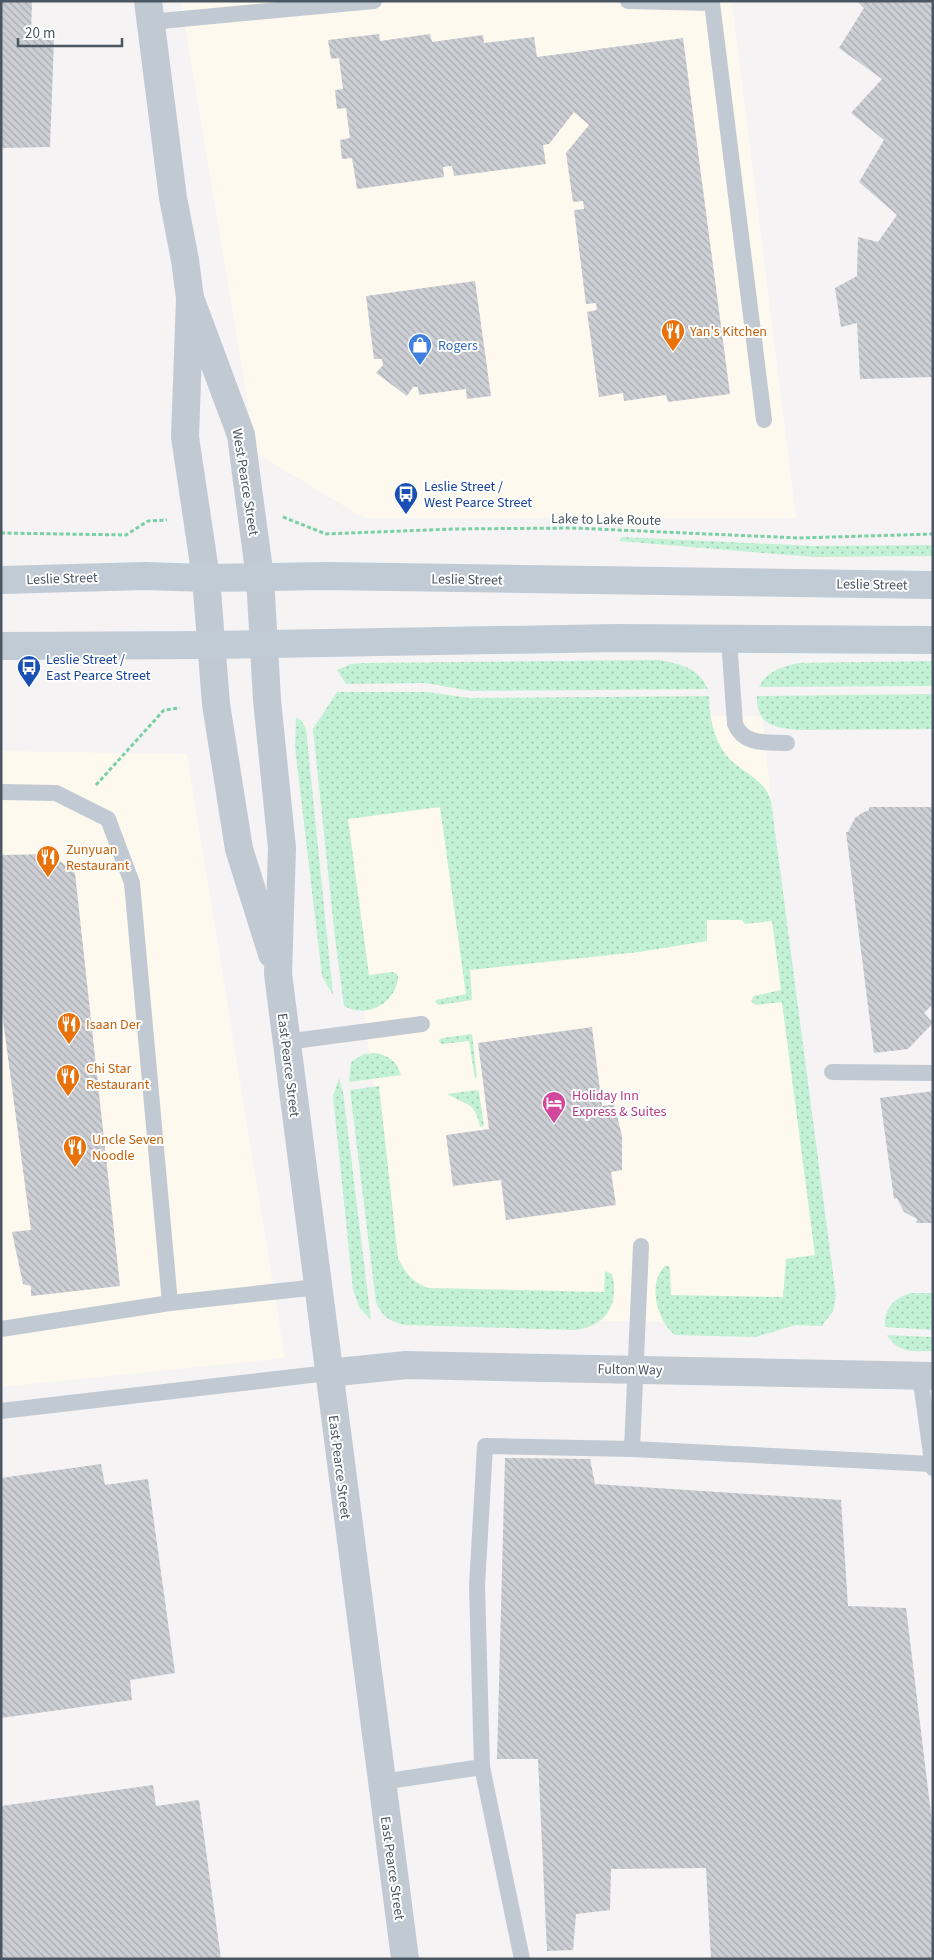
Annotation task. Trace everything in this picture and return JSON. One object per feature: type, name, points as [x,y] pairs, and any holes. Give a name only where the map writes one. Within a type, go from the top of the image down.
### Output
[{"type":"main road","name":"Leslie Street","points":[[1,580],[145,576],[933,585]]},
{"type":"main road","points":[[1,646],[211,645],[617,638],[933,640]]},
{"type":"street","name":"West Pearce Street","points":[[149,12],[173,198],[190,298],[185,437],[206,578],[211,645]]},
{"type":"street","name":"West Pearce Street","points":[[190,298],[241,434],[260,577],[264,644]]},
{"type":"street","name":"East Pearce Street","points":[[264,644],[266,700],[282,848],[278,974],[405,1959]]},
{"type":"street","name":"East Pearce Street","points":[[211,645],[216,704],[239,849],[278,974]]},
{"type":"street","name":"Fulton Way","points":[[328,1373],[406,1365],[926,1376]]},
{"type":"lane","points":[[149,12],[374,1]]},
{"type":"lane","points":[[628,1],[712,3],[764,420]]},
{"type":"lane","points":[[729,639],[735,724],[739,733],[753,741],[787,743]]},
{"type":"lane","points":[[1,792],[56,793],[108,819],[132,883],[170,1303]]},
{"type":"lane","points":[[286,1042],[422,1024]]},
{"type":"lane","points":[[832,1072],[933,1073]]},
{"type":"lane","points":[[632,1449],[641,1246]]},
{"type":"lane","points":[[1,1328],[170,1303],[318,1287]]},
{"type":"lane","points":[[1,1411],[328,1373]]},
{"type":"lane","points":[[522,1959],[482,1767],[477,1586],[485,1446],[632,1449],[932,1466],[926,1376]]},
{"type":"lane","points":[[382,1782],[482,1767]]},
{"type":"path","name":"Lake to Lake Route","points":[[281,516],[326,534],[453,529],[572,528],[799,538],[933,534]]},
{"type":"path","points":[[1,534],[126,535],[148,521]]},
{"type":"path","points":[[78,804],[164,710],[180,708]]},
{"type":"shaded area","points":[[181,1],[732,1],[796,518],[364,518],[256,453]]},
{"type":"shaded area","points":[[324,714],[762,716],[829,1324],[405,1318]]},
{"type":"shaded area","points":[[1,751],[187,754],[285,1358],[1,1387]]},
{"type":"green space","points":[[622,537],[814,546],[933,545],[933,556],[814,557],[619,541]]},
{"type":"green space","points":[[659,660],[681,665],[694,671],[708,689],[471,691],[425,683],[346,684],[337,670],[351,664],[364,663]]},
{"type":"green space","points":[[933,661],[933,686],[759,687],[770,673],[798,663]]},
{"type":"green space","points":[[337,692],[427,692],[470,698],[709,696],[712,724],[722,750],[734,763],[765,788],[771,801],[836,1296],[833,1311],[822,1326],[795,1325],[756,1337],[675,1335],[663,1321],[656,1302],[656,1282],[665,1266],[669,1266],[670,1270],[671,1295],[783,1297],[786,1259],[815,1255],[782,1002],[756,1005],[751,1001],[754,996],[781,990],[772,921],[745,924],[742,920],[707,920],[707,941],[639,952],[470,970],[472,1000],[439,1005],[435,1002],[436,1000],[466,994],[440,807],[348,819],[369,975],[392,972],[398,976],[392,994],[387,1001],[379,1006],[362,1011],[344,1006],[313,729]]},
{"type":"green space","points":[[933,694],[933,729],[798,730],[781,728],[763,719],[758,706],[757,696]]},
{"type":"green space","points":[[296,718],[301,720],[306,729],[333,995],[322,976],[295,747]]},
{"type":"green space","points":[[472,1034],[477,1076],[475,1079],[469,1041],[443,1044],[439,1040]]},
{"type":"green space","points":[[375,1053],[384,1055],[392,1060],[401,1075],[349,1082],[351,1062],[364,1054]]},
{"type":"green space","points":[[339,1078],[343,1092],[371,1320],[359,1307],[353,1289],[333,1096]]},
{"type":"green space","points":[[379,1086],[398,1258],[410,1276],[417,1283],[428,1288],[604,1292],[605,1271],[612,1274],[614,1295],[608,1312],[602,1319],[585,1328],[574,1330],[406,1325],[395,1322],[384,1315],[376,1302],[350,1090]]},
{"type":"green space","points":[[479,1091],[484,1126],[480,1127],[475,1112],[469,1105],[447,1094]]},
{"type":"green space","points":[[911,1293],[933,1293],[933,1330],[885,1327],[886,1314],[891,1305]]},
{"type":"green space","points":[[887,1335],[933,1337],[933,1351],[912,1351],[901,1348],[896,1346]]},
{"type":"building","points":[[1,1],[32,1],[31,37],[54,40],[50,147],[1,148]]},
{"type":"building","points":[[857,1],[933,1],[933,377],[860,379],[857,323],[841,327],[835,288],[857,276],[858,237],[878,242],[897,215],[859,182],[884,140],[851,113],[882,79],[839,48],[864,8]]},
{"type":"building","points":[[379,34],[380,41],[430,34],[432,42],[483,35],[484,43],[534,37],[537,57],[683,38],[730,394],[668,402],[666,395],[624,401],[623,393],[599,397],[587,312],[597,310],[596,303],[586,304],[574,210],[584,209],[583,201],[573,202],[566,153],[589,125],[574,112],[549,144],[543,145],[546,164],[454,176],[452,166],[443,167],[444,177],[357,189],[352,158],[342,159],[340,140],[350,138],[346,108],[337,109],[335,90],[343,89],[339,58],[331,59],[328,40]]},
{"type":"building","points":[[475,281],[491,396],[467,399],[466,389],[419,395],[418,387],[413,387],[407,396],[376,373],[383,365],[382,359],[374,359],[366,296]]},
{"type":"building","points":[[869,807],[933,807],[933,1004],[924,1013],[933,1023],[908,1049],[874,1053],[846,832],[848,832],[855,818],[869,810]]},
{"type":"building","points":[[51,854],[75,873],[120,1286],[31,1296],[31,1286],[23,1284],[12,1232],[31,1230],[1,1005],[1,855]]},
{"type":"building","name":"Holiday Inn Express & Suites","points":[[592,1027],[602,1106],[614,1104],[622,1136],[622,1170],[611,1172],[616,1205],[506,1220],[501,1180],[453,1186],[446,1135],[489,1129],[478,1043]]},
{"type":"building","points":[[933,1091],[933,1223],[916,1223],[917,1219],[904,1212],[897,1198],[894,1199],[880,1098]]},
{"type":"building","points":[[505,1458],[590,1459],[595,1484],[841,1500],[848,1606],[906,1608],[933,1830],[933,1959],[711,1959],[706,1868],[611,1869],[610,1910],[576,1914],[573,1950],[547,1951],[538,1759],[497,1759]]},
{"type":"building","points":[[101,1464],[105,1485],[148,1479],[175,1673],[130,1680],[132,1700],[1,1718],[1,1478]]},
{"type":"building","points":[[153,1785],[156,1806],[199,1800],[221,1959],[1,1959],[1,1806]]},
{"type":"place","name":"Yan's Kitchen","points":[[673,352]]},
{"type":"place","name":"Rogers","points":[[420,366]]},
{"type":"place","name":"Leslie Street / West Pearce Street","points":[[406,515]]},
{"type":"place","name":"Leslie Street / East Pearce Street","points":[[29,688]]},
{"type":"place","name":"Zunyuan Restaurant","points":[[48,878]]},
{"type":"place","name":"Isaan Der","points":[[69,1045]]},
{"type":"place","name":"Chi Star Restaurant","points":[[68,1097]]},
{"type":"place","name":"Holiday Inn Express & Suites","points":[[554,1124]]},
{"type":"place","name":"Uncle Seven Noodle","points":[[75,1168]]}]
